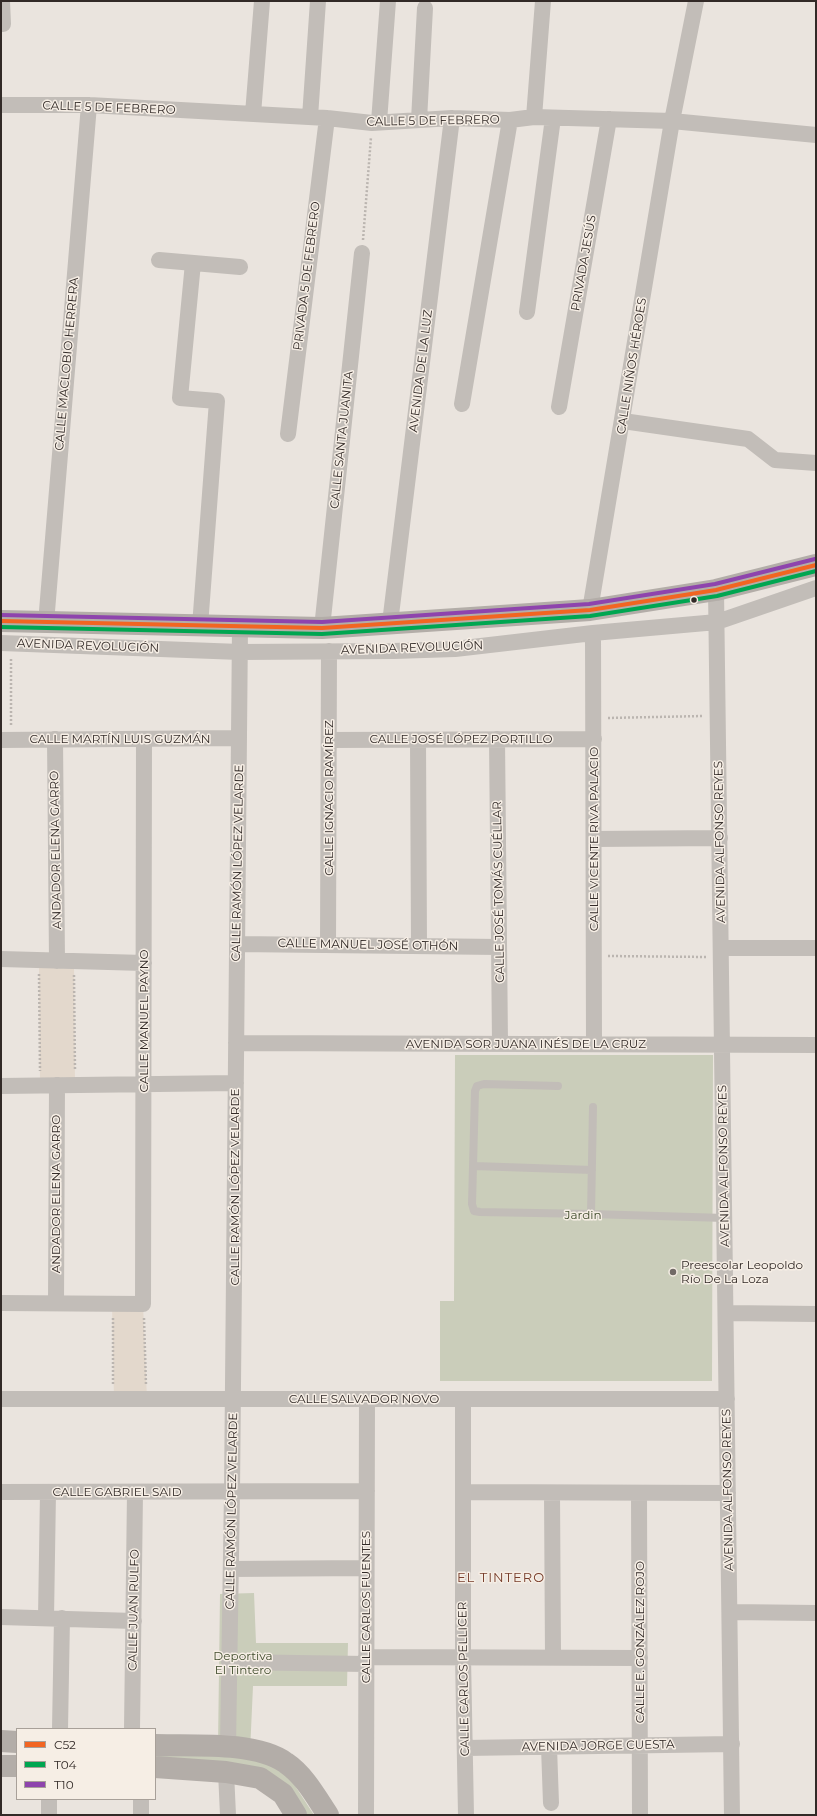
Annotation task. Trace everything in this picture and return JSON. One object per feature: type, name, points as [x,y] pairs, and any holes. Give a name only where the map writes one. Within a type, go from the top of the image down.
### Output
[{"type":"main road","name":"AVENIDA REVOLUCIÓN","points":[[1,621],[322,628],[590,610],[716,590],[816,565]]},
{"type":"main road","points":[[1,1741],[16,1742]]},
{"type":"main road","points":[[156,1745],[228,1747],[259,1750],[286,1762],[307,1783],[328,1815]]},
{"type":"main road","points":[[1,1766],[16,1766]]},
{"type":"main road","points":[[156,1768],[226,1772],[260,1778],[283,1794],[296,1815]]},
{"type":"street","points":[[2,1],[3,24]]},
{"type":"street","points":[[253,114],[262,1]]},
{"type":"street","points":[[310,117],[318,1]]},
{"type":"street","points":[[376,123],[388,1]]},
{"type":"street","points":[[534,117],[543,1]]},
{"type":"street","name":"CALLE NIÑOS HÉROES","points":[[590,610],[623,421],[672,121],[696,1]]},
{"type":"street","points":[[419,120],[425,8]]},
{"type":"street","name":"CALLE 5 DE FEBRERO","points":[[1,105],[89,105],[327,118],[376,123],[452,118],[510,120],[534,117],[672,121],[816,135]]},
{"type":"street","name":"CALLE MACLOBIO HERRERA","points":[[46,623],[89,105]]},
{"type":"street","name":"PRIVADA 5 DE FEBRERO","points":[[288,434],[327,118]]},
{"type":"street","name":"AVENIDA DE LA LUZ","points":[[390,623],[452,118]]},
{"type":"street","points":[[527,312],[553,118]]},
{"type":"street","name":"PRIVADA JESÚS","points":[[559,407],[609,119]]},
{"type":"street","points":[[462,404],[510,120]]},
{"type":"street","name":"CALLE SANTA JUANITA","points":[[322,628],[362,253]]},
{"type":"street","points":[[159,260],[240,267]]},
{"type":"street","points":[[193,263],[180,398],[217,401],[200,626]]},
{"type":"street","points":[[623,421],[748,439],[775,460],[816,463]]},
{"type":"street","name":"AVENIDA REVOLUCIÓN","points":[[6,643],[240,652],[455,649],[593,633],[717,622],[816,588]]},
{"type":"street","name":"AVENIDA ALFONSO REYES","points":[[716,590],[732,1815]]},
{"type":"street","name":"CALLE RAMÓN LÓPEZ VELARDE","points":[[228,1747],[233,1399],[240,627]]},
{"type":"street","name":"CALLE VICENTE RIVA PALACIO","points":[[593,633],[594,1044]]},
{"type":"street","name":"CALLE IGNACIO RAMÍREZ","points":[[328,945],[329,651]]},
{"type":"street","name":"CALLE MARTÍN LUIS GUZMÁN","points":[[6,739],[239,738]]},
{"type":"street","name":"CALLE JOSÉ LÓPEZ PORTILLO","points":[[329,740],[594,738]]},
{"type":"street","name":"ANDADOR ELENA GARRO","points":[[55,739],[57,961]]},
{"type":"street","name":"CALLE MANUEL PAYNO","points":[[143,1304],[144,739]]},
{"type":"street","name":"CALLE JOSÉ TOMÁS CUÉLLAR","points":[[497,739],[500,1044]]},
{"type":"street","points":[[418,740],[419,946]]},
{"type":"street","points":[[594,839],[720,838]]},
{"type":"street","name":"CALLE MANUEL JOSÉ OTHÓN","points":[[236,944],[499,947]]},
{"type":"street","points":[[721,952],[816,948]]},
{"type":"street","points":[[1,959],[144,963]]},
{"type":"street","name":"AVENIDA SOR JUANA INÉS DE LA CRUZ","points":[[236,1044],[816,1045]]},
{"type":"street","points":[[1,1086],[236,1083]]},
{"type":"street","name":"ANDADOR ELENA GARRO","points":[[56,1304],[57,1085]]},
{"type":"street","points":[[1,1303],[143,1304]]},
{"type":"street","points":[[726,1313],[816,1314]]},
{"type":"street","name":"CALLE SALVADOR NOVO","points":[[1,1399],[727,1399]]},
{"type":"street","name":"CALLE CARLOS FUENTES","points":[[366,1815],[367,1399]]},
{"type":"street","name":"CALLE CARLOS PELLICER","points":[[463,1399],[463,1657],[466,1815]]},
{"type":"street","name":"CALLE GABRIEL SAID","points":[[1,1492],[367,1491]]},
{"type":"street","points":[[46,1618],[48,1492]]},
{"type":"street","name":"CALLE JUAN RULFO","points":[[132,1728],[135,1492]]},
{"type":"street","points":[[464,1492],[728,1493]]},
{"type":"street","points":[[552,1493],[553,1657]]},
{"type":"street","name":"CALLE E. GONZÁLEZ ROJO","points":[[639,1493],[640,1815]]},
{"type":"street","points":[[231,1569],[366,1568]]},
{"type":"street","points":[[730,1612],[816,1613]]},
{"type":"street","points":[[1,1617],[134,1621]]},
{"type":"street","points":[[60,1728],[62,1618]]},
{"type":"street","points":[[229,1662],[463,1657],[640,1658]]},
{"type":"street","name":"AVENIDA JORGE CUESTA","points":[[465,1748],[732,1744]]},
{"type":"street","points":[[549,1747],[551,1803]]},
{"type":"street","points":[[226,1772],[228,1815]]},
{"type":"street","points":[[49,1800],[49,1815]]},
{"type":"street","points":[[141,1800],[141,1815]]},
{"type":"lane","points":[[558,1086],[484,1084],[477,1086],[475,1091],[472,1204],[474,1210],[480,1212],[725,1218]]},
{"type":"lane","points":[[591,1214],[593,1107]]},
{"type":"lane","points":[[474,1166],[592,1170]]},
{"type":"path","points":[[362,253],[376,123]]},
{"type":"path","points":[[6,643],[6,739]]},
{"type":"path","points":[[594,718],[718,716]]},
{"type":"path","points":[[594,956],[721,952]]},
{"type":"path","points":[[39,960],[40,1085]]},
{"type":"path","points":[[74,961],[75,1085]]},
{"type":"path","points":[[112,1304],[114,1399]]},
{"type":"path","points":[[143,1304],[147,1399]]},
{"type":"green space","name":"Jardin","points":[[455,1055],[713,1055],[712,1381],[440,1381],[440,1301],[454,1301]]},
{"type":"green space","name":"Deportiva El Tintero","points":[[254,1593],[256,1643],[348,1643],[347,1686],[253,1686],[250,1752],[286,1772],[314,1815],[295,1815],[274,1780],[156,1771],[156,1747],[218,1746],[220,1594]]},
{"type":"shaded area","points":[[39,960],[74,961],[75,1085],[40,1085]]},
{"type":"shaded area","points":[[112,1304],[143,1304],[147,1399],[114,1399]]},
{"type":"transit line","name":"T10","points":[[1,615],[322,622],[589,604],[715,584],[815,559]]},
{"type":"transit line","name":"C52","points":[[1,621],[322,628],[590,610],[716,590],[816,565]]},
{"type":"transit line","name":"T04","points":[[1,627],[322,634],[590,616],[717,596],[816,571]]},
{"type":"place","name":"Preescolar Leopoldo Río De La Loza","points":[[673,1272]]},
{"type":"district","name":"EL TINTERO","points":[[501,1578]]}]
